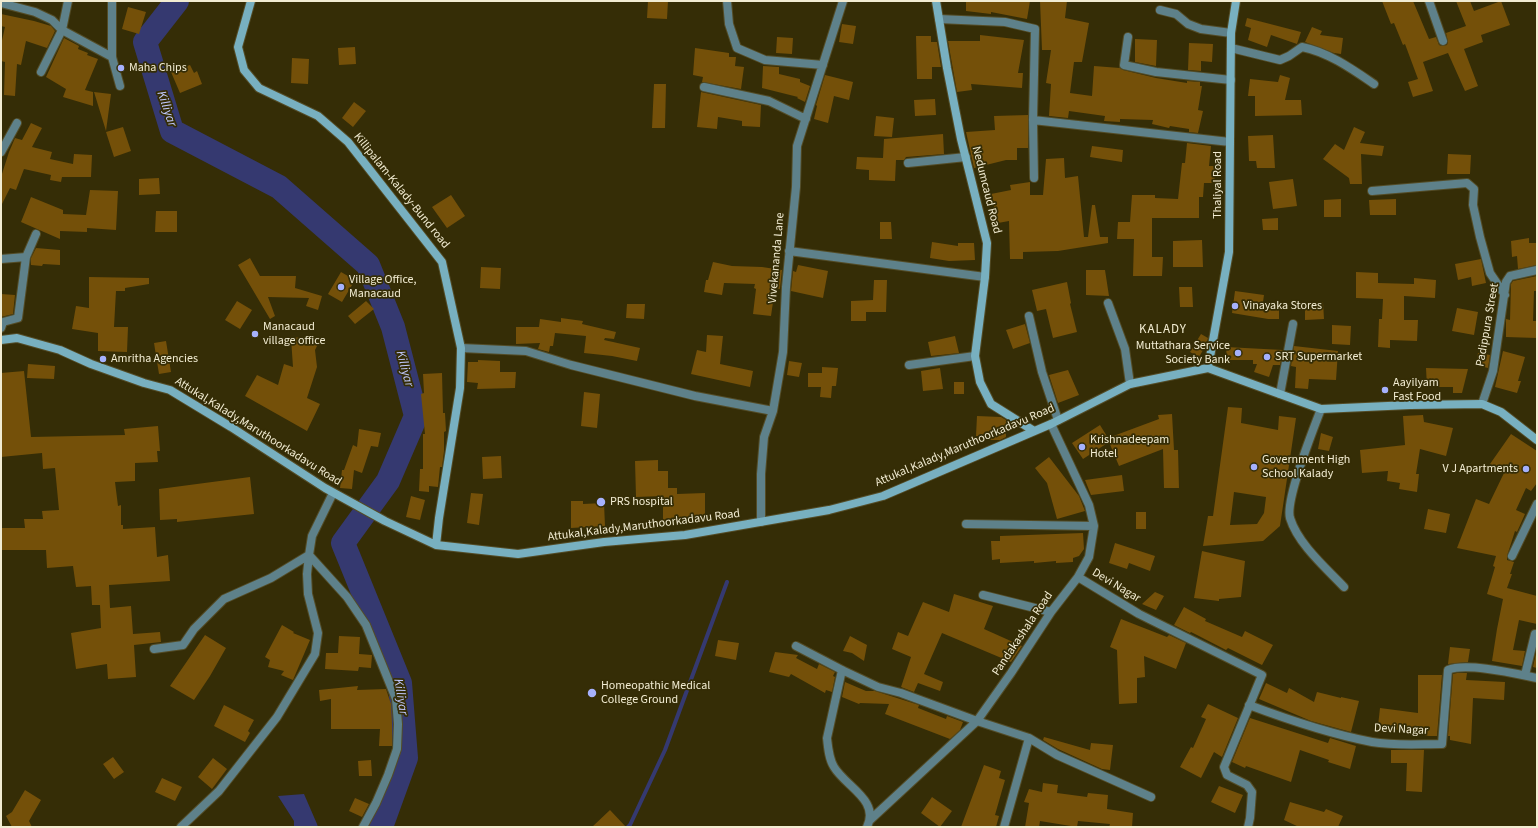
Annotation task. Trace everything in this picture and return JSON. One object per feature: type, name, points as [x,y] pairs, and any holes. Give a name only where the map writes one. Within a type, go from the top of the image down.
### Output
[{"type":"street","points":[[41,72],[62,30],[68,1]]},
{"type":"street","points":[[112,1],[112,57],[120,86]]},
{"type":"street","name":"Killipalam-Kalady-Bund road","points":[[251,1],[238,47],[244,70],[258,88],[318,116],[348,142],[442,262],[461,348],[460,388],[436,545]]},
{"type":"street","points":[[727,1],[730,24],[737,48],[765,60],[823,65]]},
{"type":"street","name":"Vivekananda Lane","points":[[762,522],[761,474],[764,437],[773,411],[783,352],[786,287],[796,187],[797,146],[843,1]]},
{"type":"street","name":"Nedumcaud Road","points":[[936,1],[947,68],[966,158],[987,243],[985,277],[975,356],[980,382],[991,404],[1034,431]]},
{"type":"street","name":"Thaliyal Road","points":[[1208,368],[1229,252],[1231,33],[1236,1]]},
{"type":"street","points":[[1429,1],[1443,41]]},
{"type":"street","points":[[1,3],[35,12],[52,20],[62,30],[112,57]]},
{"type":"street","points":[[1160,10],[1176,14],[1188,24],[1201,29],[1231,33]]},
{"type":"street","points":[[939,19],[1005,22],[1035,29],[1033,120],[1034,178]]},
{"type":"street","points":[[1128,37],[1124,65],[1156,72],[1231,80]]},
{"type":"street","points":[[1231,48],[1280,60],[1302,47],[1345,64],[1374,84]]},
{"type":"street","points":[[704,87],[769,101],[806,119]]},
{"type":"street","points":[[1033,120],[1230,142]]},
{"type":"street","points":[[1,152],[17,123]]},
{"type":"street","points":[[908,163],[966,158]]},
{"type":"street","points":[[1372,191],[1467,183],[1474,189],[1473,205],[1478,231],[1490,273],[1504,295]]},
{"type":"street","points":[[1,328],[3,322],[18,318],[26,257],[36,234]]},
{"type":"street","points":[[789,251],[985,277]]},
{"type":"street","points":[[1,259],[26,257]]},
{"type":"street","name":"Padippura Street","points":[[1482,404],[1493,371],[1506,282],[1510,276],[1537,270]]},
{"type":"street","points":[[1108,303],[1125,349],[1130,384]]},
{"type":"street","name":"Pandakashala Road","points":[[869,824],[977,721],[1051,612],[1078,577],[1089,557],[1094,526],[1089,505],[1054,422],[1029,316]]},
{"type":"street","points":[[1280,394],[1292,324]]},
{"type":"street","name":"Attukal,Kalady,Maruthoorkadavu Road","points":[[1,340],[16,338],[60,350],[91,364],[144,383],[170,390],[231,427],[333,493],[385,521],[436,545],[518,554],[604,542],[685,535],[829,510],[883,496],[1054,422],[1130,384],[1208,368]]},
{"type":"street","points":[[461,348],[526,351],[571,365],[695,396],[773,411]]},
{"type":"street","points":[[909,365],[975,356]]},
{"type":"street","points":[[1208,368],[1321,409],[1410,405],[1482,404],[1501,412],[1537,440]]},
{"type":"street","points":[[1321,409],[1290,499],[1290,517],[1304,545],[1344,588]]},
{"type":"street","points":[[182,827],[219,791],[277,717],[315,654],[318,633],[308,594],[308,574],[312,536],[333,493]]},
{"type":"street","points":[[1512,556],[1537,504]]},
{"type":"street","points":[[966,524],[1094,526]]},
{"type":"street","points":[[154,649],[183,645],[194,629],[224,599],[271,578],[310,555]]},
{"type":"street","points":[[310,555],[347,596],[366,624],[396,699],[398,724],[397,749],[385,782],[364,827]]},
{"type":"street","name":"Devi Nagar","points":[[1078,577],[1139,614],[1262,675],[1224,767],[1227,775],[1247,785],[1252,792],[1248,827]]},
{"type":"street","points":[[983,595],[1051,612]]},
{"type":"street","points":[[1525,675],[1535,634],[1537,634]]},
{"type":"street","points":[[796,646],[878,687],[901,693],[1028,738],[1057,754],[1151,797]]},
{"type":"street","name":"Devi Nagar","points":[[1249,705],[1288,720],[1373,742],[1442,744],[1448,670],[1454,668],[1486,669],[1537,678]]},
{"type":"street","points":[[842,670],[827,738],[830,759],[834,768],[866,802],[870,811],[869,824]]},
{"type":"street","points":[[1004,827],[1028,738]]},
{"type":"water","points":[[304,794],[318,827],[294,827],[294,821],[278,796]]},
{"type":"building","points":[[648,1],[668,1],[667,19],[647,18]]},
{"type":"building","points":[[966,1],[1030,1],[1027,19],[991,12],[991,14],[966,11]]},
{"type":"building","points":[[1040,1],[1067,1],[1065,18],[1089,23],[1082,62],[1074,62],[1070,93],[1092,96],[1094,66],[1120,68],[1156,78],[1187,83],[1187,81],[1200,82],[1200,86],[1202,86],[1198,110],[1203,111],[1198,133],[1189,132],[1189,129],[1170,126],[1169,128],[1152,124],[1153,120],[1120,119],[1120,122],[1104,121],[1105,116],[1069,111],[1068,118],[1049,116],[1051,84],[1046,83],[1051,50],[1042,50]]},
{"type":"building","points":[[1382,1],[1413,1],[1429,39],[1436,37],[1439,45],[1442,46],[1447,45],[1448,42],[1446,33],[1466,26],[1456,1],[1470,1],[1474,11],[1501,1],[1510,25],[1481,35],[1483,42],[1464,49],[1478,86],[1465,91],[1448,53],[1423,62],[1433,91],[1413,97],[1408,82],[1418,79],[1405,44],[1403,45],[1394,23],[1391,24]]},
{"type":"building","points":[[128,7],[146,12],[139,34],[122,29]]},
{"type":"building","points":[[1,14],[51,26],[55,31],[47,48],[26,41],[21,65],[17,64],[15,96],[4,95],[5,62],[1,61],[1,45],[5,27],[1,26]]},
{"type":"building","points":[[1247,18],[1301,32],[1297,44],[1271,35],[1267,47],[1248,40],[1251,28],[1245,26]]},
{"type":"building","points":[[842,24],[856,26],[853,44],[839,42]]},
{"type":"building","points":[[1312,27],[1322,31],[1320,35],[1343,38],[1341,54],[1334,53],[1305,42]]},
{"type":"building","points":[[980,35],[1024,40],[1018,73],[1023,73],[1022,88],[971,84],[972,90],[957,92],[948,41],[980,41]]},
{"type":"building","points":[[916,36],[931,36],[931,42],[937,42],[941,67],[932,67],[932,79],[917,79]]},
{"type":"building","points":[[777,37],[793,38],[792,54],[776,53]]},
{"type":"building","points":[[64,38],[79,46],[78,49],[88,53],[87,55],[98,59],[85,90],[93,92],[93,106],[63,97],[66,89],[46,77]]},
{"type":"building","points":[[1135,39],[1157,40],[1156,66],[1135,62]]},
{"type":"building","points":[[1189,43],[1213,44],[1212,62],[1201,61],[1201,71],[1188,70]]},
{"type":"building","points":[[355,47],[356,64],[339,65],[338,48]]},
{"type":"building","points":[[695,48],[729,53],[729,57],[736,57],[735,66],[744,67],[741,89],[702,82],[703,77],[693,75]]},
{"type":"building","points":[[292,58],[309,59],[308,84],[291,83]]},
{"type":"building","points":[[190,65],[194,73],[197,71],[202,84],[180,93],[171,72]]},
{"type":"building","points":[[763,66],[779,67],[779,74],[800,79],[800,82],[810,86],[805,102],[797,98],[798,97],[762,88]]},
{"type":"building","points":[[825,75],[853,82],[849,100],[834,96],[828,123],[814,119],[816,105]]},
{"type":"building","points":[[1280,75],[1290,78],[1285,100],[1301,100],[1302,115],[1255,116],[1255,96],[1248,96],[1250,79],[1278,82]]},
{"type":"building","points":[[654,84],[666,84],[665,128],[652,128]]},
{"type":"building","points":[[94,92],[111,94],[106,131]]},
{"type":"building","points":[[701,92],[761,105],[760,127],[742,126],[742,121],[718,117],[717,129],[697,127]]},
{"type":"building","points":[[935,99],[936,115],[915,116],[914,100]]},
{"type":"building","points":[[354,102],[366,111],[353,127],[342,118]]},
{"type":"building","points":[[1028,115],[1028,148],[1017,148],[1017,160],[1006,160],[974,168],[966,132],[995,130],[994,116]]},
{"type":"building","points":[[876,116],[894,118],[892,137],[874,136]]},
{"type":"building","points":[[31,123],[42,128],[32,147],[52,152],[50,159],[73,164],[74,154],[92,155],[91,177],[62,177],[61,182],[50,180],[51,175],[24,169],[16,190],[10,188],[1,206],[1,177],[9,152],[15,138],[22,140]]},
{"type":"building","points":[[123,127],[131,151],[114,157],[106,132]]},
{"type":"building","points":[[1354,127],[1365,132],[1360,143],[1384,146],[1382,156],[1361,154],[1362,184],[1350,184],[1349,178],[1323,159],[1335,144],[1344,150]]},
{"type":"building","points":[[943,134],[944,154],[906,157],[904,160],[896,160],[895,181],[869,180],[869,170],[856,169],[857,157],[883,158],[884,139]]},
{"type":"building","points":[[1273,135],[1275,168],[1257,168],[1256,161],[1249,161],[1248,136]]},
{"type":"building","points":[[1187,143],[1211,146],[1209,166],[1216,166],[1214,183],[1204,183],[1203,197],[1199,197],[1199,218],[1152,218],[1152,257],[1163,257],[1162,276],[1133,276],[1134,239],[1117,239],[1118,222],[1130,222],[1132,195],[1155,195],[1155,198],[1178,199],[1182,163],[1185,163]]},
{"type":"building","points":[[1092,146],[1123,150],[1122,162],[1090,157]]},
{"type":"building","points":[[1448,154],[1471,155],[1470,174],[1447,174]]},
{"type":"building","points":[[1064,158],[1065,178],[1078,176],[1084,237],[1088,237],[1092,205],[1095,205],[1100,237],[1108,237],[1108,243],[1058,251],[1023,252],[1023,259],[1010,259],[1009,221],[998,223],[991,194],[1011,190],[1010,185],[1030,182],[1030,195],[1043,195],[1046,159]]},
{"type":"building","points":[[159,178],[160,194],[139,195],[139,179]]},
{"type":"building","points":[[1293,179],[1297,206],[1273,209],[1269,182]]},
{"type":"building","points":[[90,190],[118,191],[116,230],[87,228],[87,232],[60,231],[60,239],[21,222],[31,197],[63,210],[63,214],[86,215]]},
{"type":"building","points":[[451,195],[465,216],[447,228],[432,207]]},
{"type":"building","points":[[1341,199],[1341,217],[1324,217],[1324,200]]},
{"type":"building","points":[[1396,199],[1396,215],[1370,215],[1369,200]]},
{"type":"building","points":[[156,211],[177,211],[177,232],[155,232]]},
{"type":"building","points":[[1278,218],[1278,230],[1263,230],[1262,219]]},
{"type":"building","points":[[880,222],[891,222],[892,239],[880,239]]},
{"type":"building","points":[[1529,238],[1529,243],[1537,243],[1537,265],[1518,269],[1517,256],[1512,257],[1511,241]]},
{"type":"building","points":[[1202,240],[1203,267],[1173,267],[1173,241]]},
{"type":"building","points":[[932,242],[958,246],[958,243],[974,243],[975,260],[949,261],[930,258]]},
{"type":"building","points":[[36,248],[60,250],[60,265],[31,265],[31,258]]},
{"type":"building","points":[[250,258],[260,276],[296,276],[295,288],[322,296],[318,310],[306,306],[309,298],[268,297],[275,316],[270,319],[238,265]]},
{"type":"building","points":[[1481,259],[1486,283],[1472,286],[1471,277],[1458,280],[1455,264]]},
{"type":"building","points":[[713,262],[732,266],[762,267],[782,270],[780,289],[775,288],[771,316],[753,314],[756,289],[754,288],[755,284],[724,283],[722,295],[704,292],[706,280],[708,280]]},
{"type":"building","points":[[798,265],[828,271],[823,298],[791,291],[793,271],[796,272]]},
{"type":"building","points":[[481,267],[501,268],[500,289],[480,288]]},
{"type":"building","points":[[1086,270],[1105,270],[1109,296],[1086,295]]},
{"type":"building","name":"Village Office, Manacaud","points":[[341,272],[355,280],[342,302],[328,294]]},
{"type":"building","points":[[1356,272],[1378,273],[1378,283],[1414,284],[1414,278],[1436,280],[1435,298],[1404,296],[1404,320],[1418,320],[1417,341],[1390,340],[1390,348],[1378,347],[1379,319],[1382,319],[1383,299],[1356,298]]},
{"type":"building","points":[[1537,276],[1537,291],[1534,291],[1533,321],[1537,321],[1537,338],[1506,337],[1506,319],[1510,320],[1511,284],[1513,281]]},
{"type":"building","points":[[89,277],[149,278],[149,284],[125,288],[125,291],[116,291],[114,327],[128,327],[127,352],[98,351],[98,333],[72,329],[76,306],[89,308]]},
{"type":"building","points":[[874,280],[887,280],[886,312],[866,312],[866,321],[851,321],[851,301],[873,300]]},
{"type":"building","points":[[1067,282],[1070,304],[1077,332],[1053,338],[1046,309],[1037,311],[1032,290]]},
{"type":"building","points":[[1179,287],[1192,287],[1193,307],[1180,307]]},
{"type":"building","name":"Vinayaka Stores","points":[[1235,291],[1264,295],[1263,302],[1279,302],[1279,319],[1268,319],[1232,313]]},
{"type":"building","points":[[1,294],[15,295],[13,314],[1,317]]},
{"type":"building","points":[[237,301],[252,310],[240,329],[225,320]]},
{"type":"building","points":[[366,301],[374,309],[355,324],[348,316]]},
{"type":"building","points":[[1323,302],[1324,319],[1305,320],[1305,303]]},
{"type":"building","points":[[627,304],[645,304],[644,319],[626,318]]},
{"type":"building","points":[[1457,308],[1478,312],[1474,335],[1452,331]]},
{"type":"building","points":[[561,318],[583,321],[582,324],[616,332],[614,339],[605,338],[604,340],[640,348],[637,361],[612,356],[584,353],[586,336],[555,333],[553,346],[550,346],[549,352],[538,349],[540,343],[516,344],[516,327],[539,327],[540,319],[561,322]]},
{"type":"building","points":[[1025,324],[1030,343],[1013,349],[1006,330]]},
{"type":"building","points":[[1332,325],[1351,326],[1350,345],[1332,344]]},
{"type":"building","points":[[1201,334],[1208,338],[1199,357],[1190,352]]},
{"type":"building","points":[[707,335],[723,336],[720,364],[753,371],[750,387],[691,374],[697,350],[706,352]]},
{"type":"building","points":[[955,336],[959,353],[931,356],[928,342]]},
{"type":"building","points":[[305,337],[306,345],[318,344],[315,350],[317,367],[307,398],[320,404],[307,431],[245,396],[257,375],[278,385],[284,364],[293,367],[291,338]]},
{"type":"building","points":[[166,341],[171,372],[159,374],[154,343]]},
{"type":"building","points":[[1294,346],[1338,351],[1336,380],[1309,379],[1308,389],[1295,388],[1296,367],[1291,366]]},
{"type":"building","points":[[1226,347],[1283,350],[1280,365],[1273,365],[1269,377],[1254,372],[1257,364],[1253,364],[1253,360],[1227,360]]},
{"type":"building","points":[[1503,351],[1525,357],[1518,381],[1521,381],[1517,393],[1495,387]]},
{"type":"building","points":[[1478,353],[1490,355],[1488,368],[1476,365]]},
{"type":"building","points":[[478,360],[500,361],[500,372],[516,372],[515,388],[477,389],[478,383],[467,382],[468,362],[478,362]]},
{"type":"building","points":[[789,361],[802,363],[799,377],[787,375]]},
{"type":"building","points":[[28,364],[55,366],[54,379],[27,378]]},
{"type":"building","points":[[822,367],[838,368],[836,386],[832,386],[831,398],[820,397],[821,387],[808,387],[808,373],[822,373]]},
{"type":"building","points":[[940,368],[943,389],[923,391],[921,371]]},
{"type":"building","points":[[1426,368],[1468,369],[1462,393],[1453,393],[1453,387],[1427,387]]},
{"type":"building","points":[[1068,370],[1079,395],[1058,403],[1049,375]]},
{"type":"building","points":[[24,371],[31,437],[125,435],[124,429],[158,426],[160,451],[157,451],[158,462],[135,463],[135,481],[115,482],[118,506],[121,505],[121,525],[123,525],[123,529],[155,527],[157,557],[168,555],[170,581],[109,585],[110,608],[131,606],[133,634],[160,632],[161,642],[134,645],[136,677],[108,679],[107,664],[76,669],[71,633],[101,628],[100,605],[92,605],[91,586],[76,587],[73,566],[47,568],[46,550],[1,550],[1,528],[25,528],[24,519],[43,519],[42,511],[59,510],[55,468],[43,469],[42,453],[1,457],[1,373]]},
{"type":"building","points":[[442,373],[443,413],[445,413],[446,431],[444,432],[442,467],[440,467],[438,487],[429,486],[429,492],[419,491],[420,469],[423,469],[423,434],[425,434],[421,394],[424,393],[423,374]]},
{"type":"building","points":[[954,382],[964,382],[964,394],[954,394]]},
{"type":"building","points":[[584,392],[600,394],[597,428],[581,426]]},
{"type":"building","points":[[1228,407],[1242,408],[1241,423],[1278,430],[1279,416],[1296,418],[1280,526],[1263,541],[1203,546],[1208,516],[1213,516]],"holes":[[[1234,492],[1266,497],[1264,513],[1257,524],[1230,525]]]},
{"type":"building","points":[[1172,414],[1174,450],[1178,450],[1179,488],[1164,488],[1163,449],[1119,466],[1109,442],[1083,459],[1072,443],[1100,425],[1108,438],[1159,419],[1158,415]]},
{"type":"building","points":[[1423,415],[1424,422],[1453,428],[1446,456],[1420,449],[1416,474],[1419,474],[1417,492],[1399,489],[1400,483],[1387,481],[1388,471],[1362,473],[1360,450],[1405,445],[1403,416]]},
{"type":"building","points":[[977,416],[1001,417],[1006,420],[1006,437],[1000,440],[989,440],[989,436],[976,436]]},
{"type":"building","points":[[359,429],[381,433],[378,447],[371,446],[362,473],[354,470],[352,489],[340,488],[342,470],[344,470],[353,445],[357,447]]},
{"type":"building","points":[[1321,433],[1333,437],[1329,451],[1318,449]]},
{"type":"building","points":[[1511,434],[1537,451],[1537,483],[1531,491],[1526,488],[1516,510],[1525,514],[1517,532],[1515,531],[1507,556],[1507,560],[1514,562],[1507,588],[1537,596],[1537,624],[1519,620],[1513,650],[1525,651],[1522,666],[1492,661],[1503,599],[1487,594],[1495,567],[1493,566],[1496,556],[1457,548],[1476,499],[1489,504],[1504,473],[1490,464]]},
{"type":"building","points":[[501,456],[502,478],[483,479],[482,457]]},
{"type":"building","points":[[1049,457],[1079,496],[1085,511],[1057,519],[1047,483],[1035,468]]},
{"type":"building","points":[[658,460],[658,471],[668,471],[668,488],[677,488],[677,494],[705,493],[705,519],[676,520],[676,524],[663,524],[663,496],[636,497],[635,461]]},
{"type":"building","points":[[1122,475],[1124,491],[1091,495],[1085,480]]},
{"type":"building","points":[[250,477],[254,514],[177,522],[177,519],[160,520],[159,489]]},
{"type":"building","points":[[471,493],[483,494],[479,525],[467,523]]},
{"type":"building","points":[[411,496],[425,500],[420,520],[406,517]]},
{"type":"building","points":[[571,501],[583,501],[583,504],[604,503],[605,526],[571,528]]},
{"type":"building","points":[[1428,509],[1450,514],[1446,533],[1424,529]]},
{"type":"building","points":[[1136,512],[1146,512],[1146,529],[1136,529]]},
{"type":"building","points":[[1083,533],[1084,549],[1079,556],[1073,558],[1073,562],[1056,563],[1056,561],[1034,563],[1034,561],[1000,563],[1000,559],[992,560],[991,541],[1000,541],[1000,536]]},
{"type":"building","points":[[1115,543],[1155,556],[1150,571],[1129,563],[1127,569],[1109,563]]},
{"type":"building","points":[[1202,551],[1245,561],[1241,597],[1219,599],[1219,601],[1194,598]]},
{"type":"building","points":[[1155,592],[1164,596],[1156,610],[1142,604]]},
{"type":"building","points":[[954,594],[993,606],[984,629],[1022,646],[1011,662],[942,633],[924,674],[943,682],[940,691],[918,683],[914,692],[901,687],[911,657],[892,649],[898,632],[908,636],[923,602],[949,612]]},
{"type":"building","points":[[1184,607],[1206,619],[1205,621],[1242,637],[1245,631],[1273,645],[1262,665],[1228,648],[1226,650],[1174,625]]},
{"type":"building","points":[[1121,619],[1167,637],[1169,635],[1186,643],[1176,669],[1144,656],[1145,677],[1137,678],[1137,703],[1119,704],[1117,650],[1110,647]]},
{"type":"building","points":[[282,625],[294,632],[293,633],[310,640],[293,680],[281,675],[284,671],[268,667],[270,660],[265,657]]},
{"type":"building","points":[[205,635],[226,648],[194,700],[170,686]]},
{"type":"building","points":[[339,636],[360,637],[359,654],[372,655],[371,668],[359,667],[358,671],[325,669],[326,653],[338,653]]},
{"type":"building","points":[[850,636],[867,645],[864,661],[852,653],[843,651]]},
{"type":"building","points":[[718,640],[739,643],[736,660],[715,656]]},
{"type":"building","points":[[1450,647],[1470,649],[1468,662],[1448,664]]},
{"type":"building","points":[[775,652],[798,655],[796,658],[817,669],[819,664],[835,672],[833,676],[835,677],[832,692],[826,690],[825,693],[791,674],[789,677],[769,672]]},
{"type":"building","points":[[1537,653],[1537,668],[1533,667]]},
{"type":"building","points":[[1467,673],[1466,680],[1505,682],[1504,700],[1473,698],[1471,744],[1450,740],[1450,736],[1448,736],[1453,674]]},
{"type":"building","points":[[1418,675],[1442,675],[1437,736],[1429,736],[1378,726],[1380,708],[1418,713]]},
{"type":"building","points":[[845,682],[866,691],[875,691],[919,705],[918,708],[946,719],[947,716],[963,722],[960,730],[950,739],[885,714],[889,704],[859,704],[842,697]]},
{"type":"building","points":[[1266,683],[1287,693],[1289,688],[1314,702],[1317,692],[1359,701],[1351,732],[1311,721],[1259,699]]},
{"type":"building","points":[[358,686],[357,690],[386,689],[391,704],[392,746],[379,746],[380,729],[331,729],[331,699],[320,701],[319,690]]},
{"type":"building","points":[[1208,704],[1238,718],[1222,757],[1214,752],[1201,778],[1180,767],[1191,747],[1193,748],[1206,719],[1201,717]]},
{"type":"building","points":[[224,705],[254,720],[248,731],[250,733],[245,742],[214,726]]},
{"type":"building","points":[[1250,718],[1328,743],[1330,738],[1356,746],[1350,769],[1328,762],[1329,760],[1300,750],[1291,782],[1246,766],[1245,768],[1232,762]]},
{"type":"building","points":[[1044,737],[1090,750],[1091,743],[1113,745],[1110,770],[1102,769],[1058,749],[1043,740]]},
{"type":"building","points":[[1391,750],[1424,750],[1422,792],[1406,791],[1407,763],[1391,763]]},
{"type":"building","points":[[113,757],[124,772],[114,779],[103,764]]},
{"type":"building","points":[[213,758],[227,769],[212,789],[198,777]]},
{"type":"building","points":[[371,760],[372,776],[359,776],[358,761]]},
{"type":"building","points":[[984,765],[1001,771],[999,778],[1005,780],[995,815],[999,816],[996,827],[961,827]]},
{"type":"building","points":[[162,778],[182,787],[175,801],[155,792]]},
{"type":"building","points":[[1043,783],[1058,785],[1057,793],[1087,797],[1088,793],[1108,795],[1107,809],[1133,813],[1132,827],[1109,827],[1110,824],[1078,821],[1077,827],[1040,821],[1039,827],[1025,827],[1029,803],[1024,802],[1029,789],[1042,792]]},
{"type":"building","points":[[1219,786],[1243,795],[1235,813],[1211,802]]},
{"type":"building","points":[[25,790],[41,800],[29,821],[32,827],[12,827],[6,816],[12,812]]},
{"type":"building","points":[[932,797],[952,811],[940,827],[921,813]]},
{"type":"building","points":[[355,798],[369,804],[362,817],[349,811]]},
{"type":"building","points":[[1290,802],[1324,812],[1326,809],[1343,816],[1338,827],[1299,827],[1284,820]]},
{"type":"building","points":[[610,810],[626,827],[592,827]]},
{"type":"waterway","name":"Killiyar","points":[[177,1],[145,42],[172,131],[279,187],[368,265],[393,327],[416,416],[388,481],[343,543],[400,683],[406,758],[381,827]]},
{"type":"waterway","points":[[628,827],[665,750],[727,582]]},
{"type":"place","name":"Maha Chips","points":[[121,68]]},
{"type":"place","name":"Village Office, Manacaud","points":[[341,287]]},
{"type":"place","name":"Vinayaka Stores","points":[[1235,306]]},
{"type":"place","name":"Manacaud village office","points":[[255,334]]},
{"type":"place","name":"Muttathara Service Society Bank","points":[[1238,353]]},
{"type":"place","name":"SRT Supermarket","points":[[1267,357]]},
{"type":"place","name":"Amritha Agencies","points":[[103,359]]},
{"type":"place","name":"Aayilyam Fast Food","points":[[1385,390]]},
{"type":"place","name":"Krishnadeepam Hotel","points":[[1082,447]]},
{"type":"place","name":"Government High School Kalady","points":[[1254,467]]},
{"type":"place","name":"V J Apartments","points":[[1526,469]]},
{"type":"place","name":"PRS hospital","points":[[601,502]]},
{"type":"place","name":"Homeopathic Medical College Ground","points":[[592,693]]},
{"type":"district","name":"KALADY","points":[[1163,330]]}]
